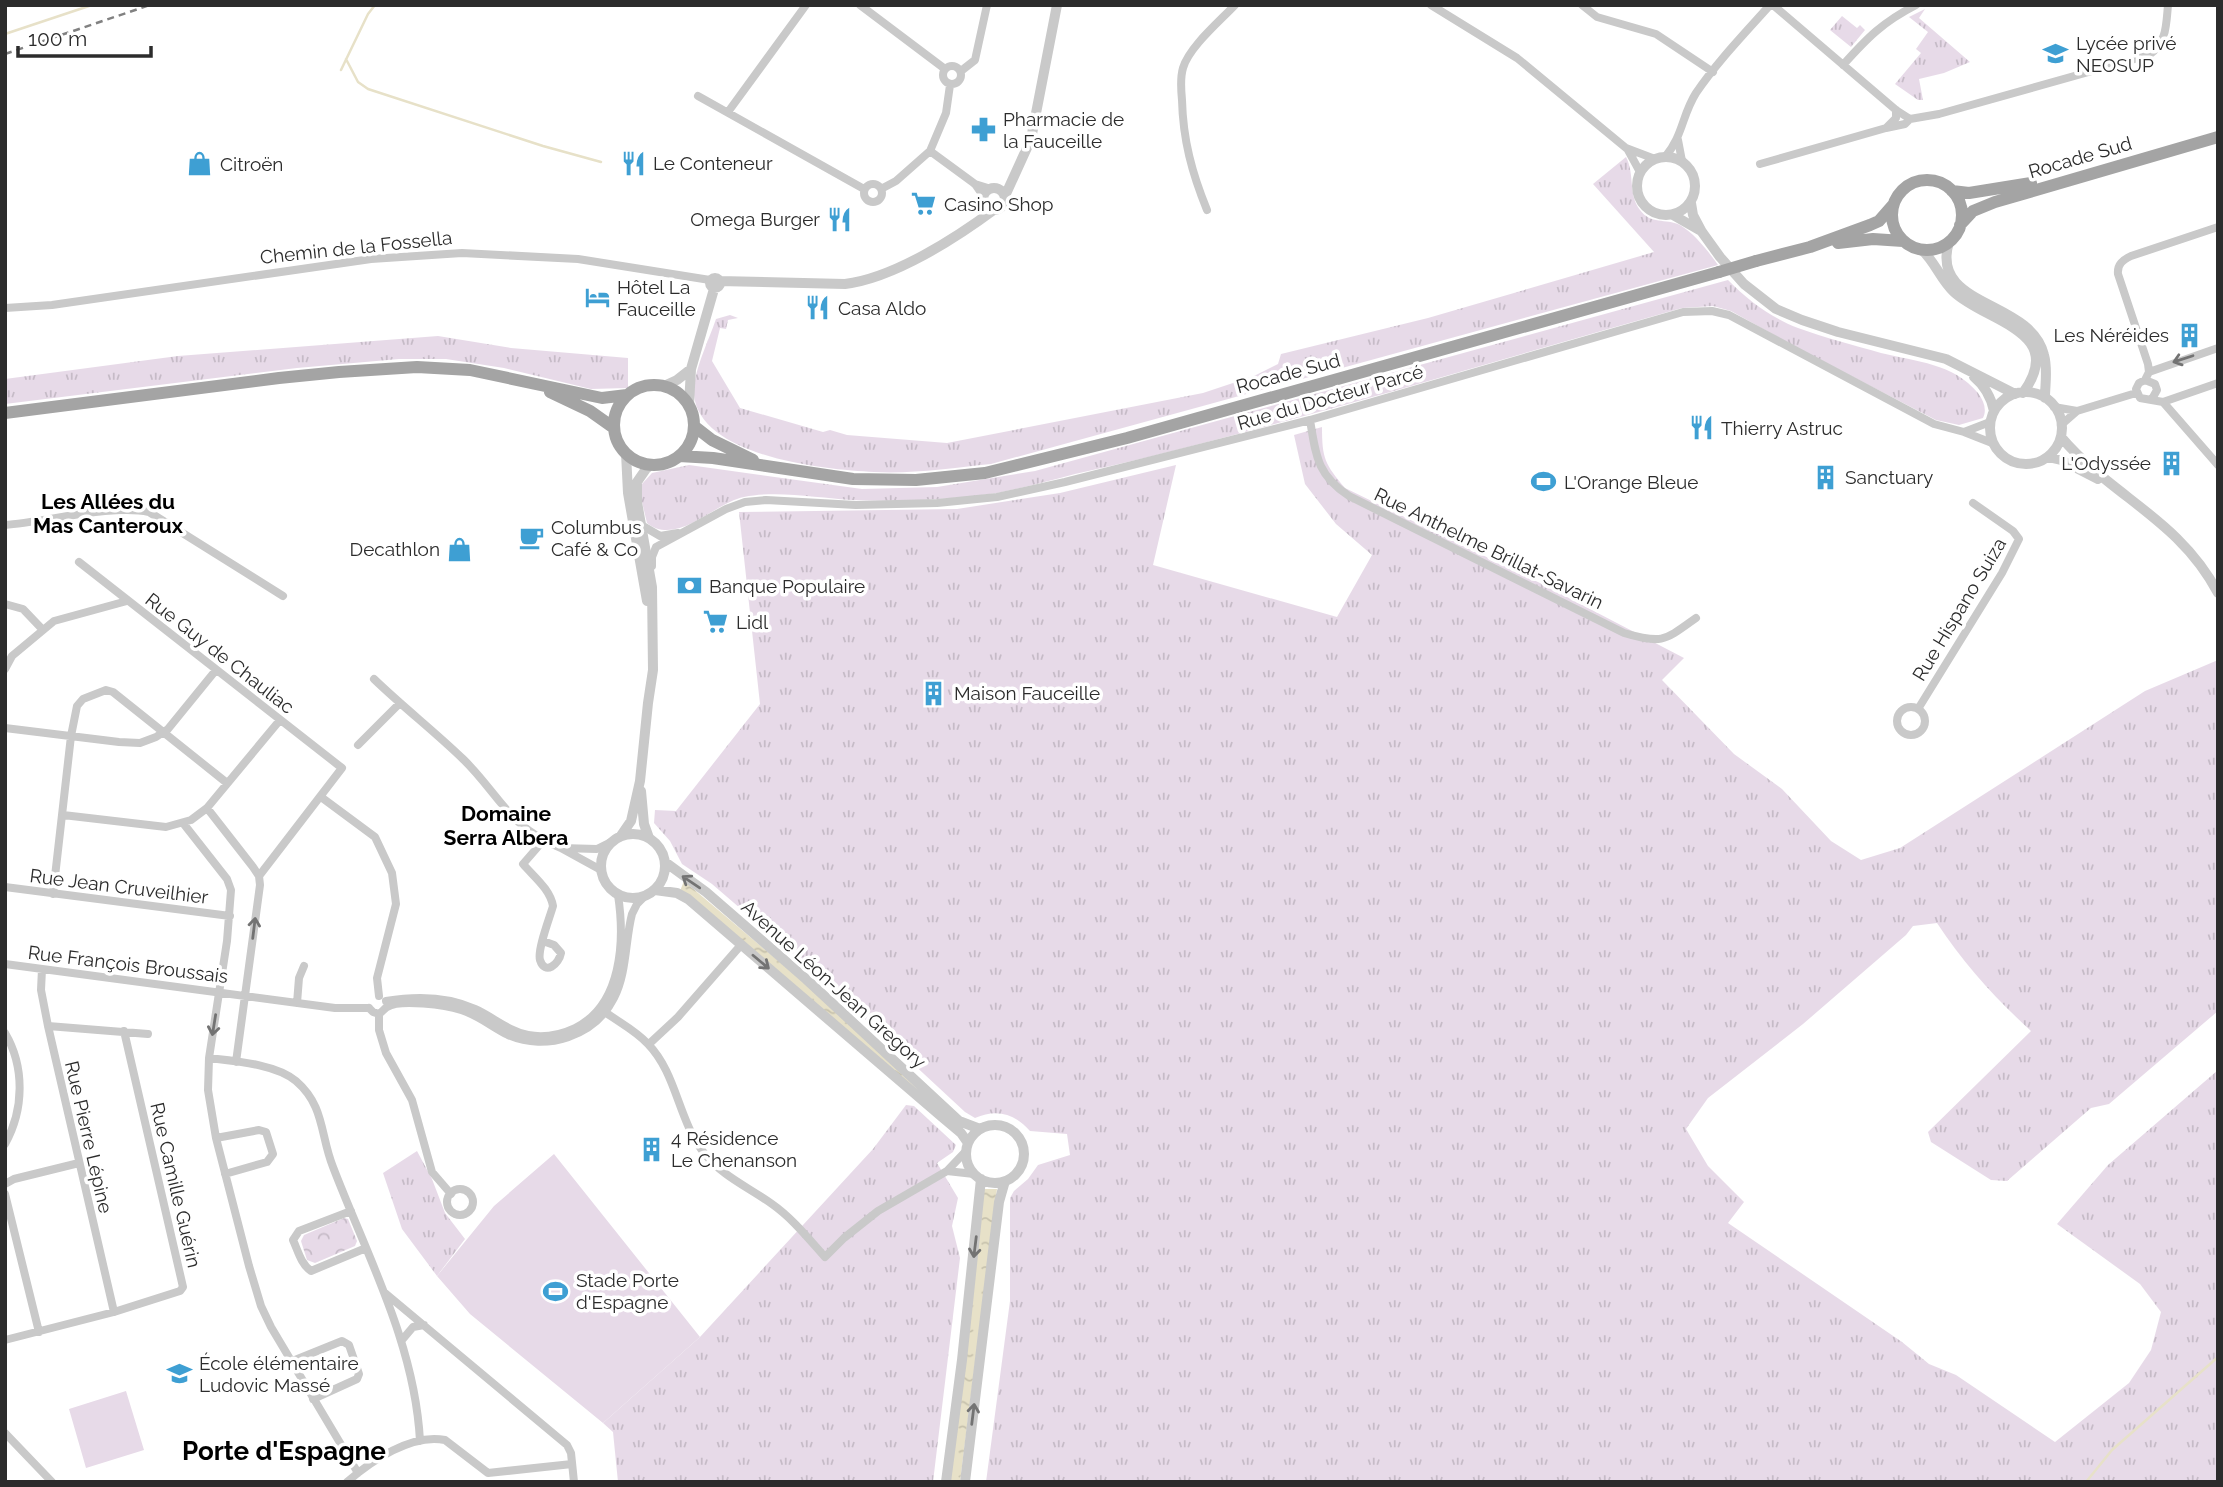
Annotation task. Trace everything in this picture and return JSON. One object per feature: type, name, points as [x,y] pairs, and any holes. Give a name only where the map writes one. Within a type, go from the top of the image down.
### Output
[{"type":"main road","name":"Rocade Sud","points":[[1952,191],[1969,193],[2025,185],[2218,130]]},
{"type":"main road","name":"Rocade Sud","points":[[1960,225],[1973,211],[1995,202],[2218,137]]},
{"type":"main road","points":[[1931,180],[1942,183],[1952,191],[1961,207],[1960,225],[1949,242],[1931,250],[1922,250],[1903,241],[1893,224],[1893,205],[1899,194],[1919,181],[1931,180]]},
{"type":"main road","name":"Rocade Sud","points":[[769,467],[814,475],[869,480],[954,477],[1006,468],[1127,438],[1810,247],[1879,221],[1893,205]]},
{"type":"main road","name":"Rocade Sud","points":[[1810,247],[1865,239],[1903,241]]},
{"type":"main road","points":[[5,413],[279,378],[380,369],[458,369],[603,398],[627,395],[644,386],[664,386],[678,393],[689,405],[694,426],[691,441],[679,456],[665,463],[652,464],[637,461],[626,453],[618,442],[614,428],[618,409],[627,395]]},
{"type":"main road","points":[[527,383],[590,411],[614,428]]},
{"type":"main road","points":[[694,426],[712,440],[769,467]]},
{"type":"main road","points":[[679,456],[713,458],[769,467]]},
{"type":"street","points":[[727,112],[806,5]]},
{"type":"street","points":[[860,5],[945,69]]},
{"type":"street","points":[[961,71],[975,60],[987,5]]},
{"type":"street","points":[[975,224],[992,195],[1019,165],[1031,139],[1057,5]]},
{"type":"street","points":[[1207,210],[1195,180],[1183,132],[1183,66],[1195,48],[1235,5]]},
{"type":"street","points":[[1431,5],[1517,58],[1626,148],[1640,172]]},
{"type":"street","points":[[1582,5],[1604,20],[1656,34],[1713,72]]},
{"type":"street","points":[[1678,141],[1660,158],[1646,164],[1640,172],[1637,191],[1646,208],[1663,216],[1673,215],[1686,208],[1696,188],[1690,170],[1682,161],[1678,141],[1683,121],[1696,94],[1772,5],[1910,119]]},
{"type":"street","points":[[1843,65],[1872,33],[1916,5]]},
{"type":"street","points":[[1760,164],[1905,124],[1910,119],[1939,114],[2149,55],[2159,48],[2166,29],[2168,5]]},
{"type":"street","points":[[945,69],[953,66],[961,71]]},
{"type":"street","points":[[945,69],[943,79],[950,85]]},
{"type":"street","points":[[950,85],[961,80],[961,71]]},
{"type":"street","points":[[881,189],[897,181],[930,151],[946,113],[950,85]]},
{"type":"street","points":[[698,96],[864,189]]},
{"type":"street","points":[[1886,128],[1896,118],[1896,110]]},
{"type":"street","points":[[1626,148],[1682,161]]},
{"type":"street","points":[[930,151],[992,195],[995,209]]},
{"type":"street","points":[[864,189],[874,184],[881,189]]},
{"type":"street","points":[[864,189],[865,199],[873,203],[881,198],[881,189]]},
{"type":"street","name":"Chemin de la Fossella","points":[[5,308],[52,305],[371,259],[462,253],[578,259],[715,283],[845,284],[879,276],[941,246],[1003,205],[992,195]]},
{"type":"street","points":[[1691,202],[1693,215],[1702,232],[1744,284],[1776,309],[1826,328],[1929,354],[2019,393],[2045,398],[2054,407],[2062,425],[2061,437],[2048,457],[2027,465],[2016,463],[2001,455],[1993,443],[1990,422],[1994,411],[2006,398],[2019,393],[2034,378],[2035,355],[2031,343],[2020,330],[1969,304],[1955,293],[1945,282],[1932,259],[1922,250]]},
{"type":"street","points":[[1673,215],[1702,232]]},
{"type":"street","points":[[2152,399],[2156,387],[2147,376],[2118,274],[2119,265],[2131,256],[2218,227]]},
{"type":"street","points":[[1949,242],[1947,263],[1960,288],[1986,304],[2008,312],[2034,334],[2044,354],[2045,398]]},
{"type":"street","points":[[689,405],[691,369],[715,283]]},
{"type":"street","name":"Rue du Docteur Parcé","points":[[656,547],[726,509],[745,502],[766,500],[856,505],[937,503],[998,497],[1311,420],[1646,323],[1700,310],[1729,315],[1934,424],[1993,443]]},
{"type":"street","points":[[2136,393],[2139,383],[2147,376],[2218,348]]},
{"type":"street","points":[[1963,367],[1982,384],[1992,401],[1994,411]]},
{"type":"street","points":[[664,386],[691,369]]},
{"type":"street","points":[[2163,402],[2218,383]]},
{"type":"street","points":[[2136,393],[2143,400],[2163,402],[2218,465]]},
{"type":"street","points":[[2062,425],[2077,411],[2136,393]]},
{"type":"street","points":[[2054,407],[2077,411]]},
{"type":"street","name":"Rue Anthelme Brillat-Savarin","points":[[1311,420],[1317,457],[1323,473],[1333,485],[1349,496],[1624,632],[1648,639],[1666,639],[1696,618]]},
{"type":"street","points":[[1964,432],[1990,422]]},
{"type":"street","points":[[2061,437],[2074,453],[2111,485],[2175,535],[2198,561],[2218,593]]},
{"type":"street","points":[[626,453],[628,493],[652,628]]},
{"type":"street","points":[[2048,457],[2061,460],[2111,485]]},
{"type":"street","points":[[652,464],[637,482],[637,502],[652,587]]},
{"type":"street","points":[[628,493],[638,534],[644,543],[656,547],[652,557],[652,641],[645,687],[648,703],[640,780],[631,821],[601,860],[601,870],[604,880],[618,895],[627,898],[650,893]]},
{"type":"street","name":"Rue Hispano Suiza","points":[[1918,709],[2002,573],[2019,539],[1973,503]]},
{"type":"street","points":[[5,525],[137,510],[149,512],[283,596]]},
{"type":"street","points":[[643,526],[660,536],[681,533]]},
{"type":"street","name":"Rue Guy de Chauliac","points":[[79,562],[342,768],[321,797]]},
{"type":"street","points":[[5,669],[12,656],[54,621],[127,601]]},
{"type":"street","points":[[5,604],[23,609],[43,630]]},
{"type":"street","points":[[5,728],[139,743],[164,733],[216,670]]},
{"type":"street","points":[[374,679],[448,744],[477,773],[510,815],[543,841],[601,870]]},
{"type":"street","points":[[52,894],[71,736],[77,706],[83,699],[106,690],[113,692],[228,783]]},
{"type":"street","points":[[358,745],[400,704]]},
{"type":"street","points":[[63,815],[166,827],[183,823],[201,815],[208,808],[280,720]]},
{"type":"street","points":[[379,1014],[369,1008],[371,999],[461,1010],[509,1035],[537,1042],[566,1039],[585,1030],[605,1012],[614,998],[620,982],[636,904],[661,882],[665,862],[663,853],[649,838],[644,824],[640,780]]},
{"type":"street","points":[[259,876],[321,797],[375,837],[392,873],[396,904],[377,978],[384,1001],[379,1014],[379,1030],[386,1053],[412,1100],[432,1172],[450,1194]]},
{"type":"street","points":[[208,808],[259,876],[260,885],[236,1062]]},
{"type":"street","points":[[183,823],[227,879],[231,890],[230,916],[209,1058],[208,1090],[225,1174],[261,1306],[290,1362],[358,1473]]},
{"type":"street","points":[[561,848],[597,849],[630,834],[649,838]]},
{"type":"street","points":[[543,841],[519,867],[549,893],[552,900],[544,941]]},
{"type":"street","name":"Avenue Léon-Jean Gregory","points":[[665,862],[706,892],[806,979],[959,1121],[979,1129]]},
{"type":"street","name":"Rue Jean Cruveilhier","points":[[5,887],[230,916]]},
{"type":"street","name":"Avenue Léon-Jean Gregory","points":[[650,893],[677,893],[688,899],[942,1116],[961,1133],[967,1147]]},
{"type":"street","points":[[384,1001],[425,997],[457,1002],[527,1035],[564,1033],[581,1025],[596,1013],[607,999],[614,982],[620,937],[621,913],[618,895]]},
{"type":"street","points":[[649,1044],[678,1017],[741,944]]},
{"type":"street","name":"Rue François Broussais","points":[[5,964],[335,1008],[369,1008]]},
{"type":"street","points":[[297,1003],[299,978],[304,966]]},
{"type":"street","name":"Rue Pierre Lépine","points":[[42,969],[41,990],[48,1026],[114,1312]]},
{"type":"street","points":[[605,1012],[622,1021],[649,1044],[660,1060],[692,1135],[704,1153],[717,1167],[788,1217],[825,1256],[878,1211],[947,1171],[979,1129],[989,1125],[1008,1128],[1022,1141],[1024,1160],[1013,1177],[1005,1181],[997,1183],[947,1171]]},
{"type":"street","points":[[48,1026],[148,1034]]},
{"type":"street","name":"Rue Camille Guérin","points":[[5,1340],[114,1312],[180,1291],[183,1287],[124,1031]]},
{"type":"street","points":[[5,1033],[13,1045],[19,1068],[20,1091],[16,1122],[5,1144]]},
{"type":"street","points":[[209,1058],[281,1070],[311,1096],[320,1115],[330,1160],[402,1340],[415,1400],[420,1441]]},
{"type":"street","points":[[216,1138],[259,1130],[267,1132],[273,1154],[267,1162],[225,1174]]},
{"type":"street","points":[[946,1482],[962,1360],[978,1177],[967,1160],[967,1147]]},
{"type":"street","points":[[5,1184],[14,1179],[79,1163]]},
{"type":"street","points":[[965,1482],[999,1202],[1005,1181]]},
{"type":"street","points":[[5,1194],[39,1332]]},
{"type":"street","points":[[351,1211],[299,1231],[293,1240],[304,1267],[310,1271],[366,1248]]},
{"type":"street","points":[[383,1292],[567,1445],[574,1482]]},
{"type":"street","points":[[402,1340],[413,1327],[424,1325]]},
{"type":"street","points":[[290,1362],[342,1341],[349,1345],[359,1374],[357,1379],[313,1399]]},
{"type":"street","points":[[5,1433],[49,1480]]},
{"type":"street","points":[[347,1482],[384,1455],[420,1441],[437,1438],[445,1440],[488,1473],[572,1464]]},
{"type":"green space","points":[[1925,9],[1919,18],[1970,62],[1944,73],[1919,79],[1923,100],[1918,100],[1895,84],[1921,53],[1916,49],[1928,32],[1909,17]]},
{"type":"green space","points":[[1842,16],[1857,28],[1860,25],[1865,30],[1851,47],[1830,30]]},
{"type":"green space","points":[[1626,157],[1634,198],[1644,215],[1686,229],[1718,265],[991,464],[889,472],[853,471],[798,463],[741,446],[718,433],[701,416],[694,395],[698,367],[716,319],[730,315],[738,318],[728,320],[726,329],[720,328],[712,361],[740,408],[823,432],[830,430],[847,435],[947,443],[1203,393],[1254,376],[1278,364],[1281,354],[1428,318],[1654,252],[1593,184]]},
{"type":"green space","points":[[1728,280],[1760,308],[1798,328],[1881,353],[1934,365],[1957,375],[1980,396],[1985,409],[1983,418],[1959,425],[1936,420],[1731,311],[1713,306],[1682,308],[1270,425],[997,493],[888,501],[784,494],[756,495],[732,501],[683,527],[671,530],[659,529],[647,523],[642,502],[642,484],[652,473],[689,465],[862,489],[937,487],[1035,471]]},
{"type":"green space","points":[[438,336],[511,348],[628,358],[628,388],[591,389],[504,368],[446,359],[399,359],[297,368],[5,404],[5,379],[178,356]]},
{"type":"green space","points":[[1322,427],[1326,461],[1345,488],[1544,585],[1684,658],[1662,680],[1734,754],[1782,789],[1831,841],[1861,860],[1900,848],[2145,691],[2218,660],[2218,1011],[2109,1104],[2091,1108],[2007,1181],[1991,1180],[1931,1142],[1928,1132],[2031,1031],[1981,980],[1937,923],[1913,926],[1803,1024],[1708,1098],[1686,1129],[1708,1166],[1744,1202],[1728,1223],[1902,1342],[1929,1364],[1956,1375],[2055,1442],[2129,1383],[2151,1350],[2161,1312],[2140,1284],[2057,1224],[2108,1165],[2218,1070],[2218,1482],[986,1482],[1010,1301],[1010,1198],[1038,1165],[1070,1155],[1067,1134],[1030,1131],[1018,1120],[1005,1114],[991,1113],[975,1118],[965,1112],[813,971],[712,884],[682,864],[670,841],[654,823],[655,810],[676,811],[760,704],[739,512],[957,509],[1060,493],[1176,465],[1153,565],[1337,617],[1372,555],[1336,524],[1305,484],[1294,435]]},
{"type":"green space","points":[[906,1105],[914,1106],[956,1145],[953,1152],[937,1163],[958,1198],[952,1226],[960,1258],[933,1482],[618,1482],[613,1432],[603,1423],[700,1337],[873,1149]]},
{"type":"green space","points":[[417,1151],[432,1179],[445,1213],[465,1239],[437,1276],[402,1229],[383,1173]]},
{"type":"green space","name":"Stade Porte d'Espagne","points":[[554,1154],[700,1337],[603,1423],[470,1314],[437,1276],[494,1206]]},
{"type":"green space","points":[[344,1218],[348,1219],[357,1241],[355,1246],[315,1263],[307,1260],[301,1241],[304,1235]]},
{"type":"green space","points":[[126,1391],[144,1450],[86,1468],[69,1409]]},
{"type":"water","points":[[684,881],[827,1002],[956,1126],[680,891]]},
{"type":"water","points":[[984,1189],[997,1189],[960,1482],[949,1482]]},
{"type":"waterway","points":[[5,34],[92,5]]},
{"type":"waterway","points":[[341,70],[375,5]]},
{"type":"waterway","points":[[346,59],[358,82],[368,89],[601,162]]},
{"type":"waterway","points":[[2086,1482],[2112,1450],[2218,1357]]},
{"type":"railway","points":[[5,54],[150,5]]},
{"type":"place","name":"Lycée privé NEOSUP","points":[[2056,54]]},
{"type":"place","name":"Pharmacie de la Fauceille","points":[[983,130]]},
{"type":"place","name":"Le Conteneur","points":[[633,163]]},
{"type":"place","name":"Citroën","points":[[200,164]]},
{"type":"place","name":"Casino Shop","points":[[924,204]]},
{"type":"place","name":"Omega Burger","points":[[840,219]]},
{"type":"place","name":"Hôtel La Fauceille","points":[[597,298]]},
{"type":"place","name":"Casa Aldo","points":[[818,308]]},
{"type":"place","name":"Les Néréides","points":[[2189,335]]},
{"type":"place","name":"Thierry Astruc","points":[[1701,428]]},
{"type":"place","name":"L'Odyssée","points":[[2171,463]]},
{"type":"place","name":"Sanctuary","points":[[1825,477]]},
{"type":"place","name":"L'Orange Bleue","points":[[1544,482]]},
{"type":"place","name":"Columbus Café & Co","points":[[531,538]]},
{"type":"place","name":"Decathlon","points":[[460,549]]},
{"type":"place","name":"Banque Populaire","points":[[689,586]]},
{"type":"place","name":"Lidl","points":[[716,622]]},
{"type":"place","name":"Maison Fauceille","points":[[934,693]]},
{"type":"place","name":"4 Résidence Le Chenanson","points":[[651,1149]]},
{"type":"place","name":"Stade Porte d'Espagne","points":[[556,1291]]},
{"type":"place","name":"École élémentaire Ludovic Massé","points":[[179,1374]]},
{"type":"district","name":"Les Allées du Mas Canteroux","points":[[108,513]]},
{"type":"district","name":"Domaine Serra Albera","points":[[506,825]]},
{"type":"district","name":"Porte d'Espagne","points":[[284,1451]]}]
